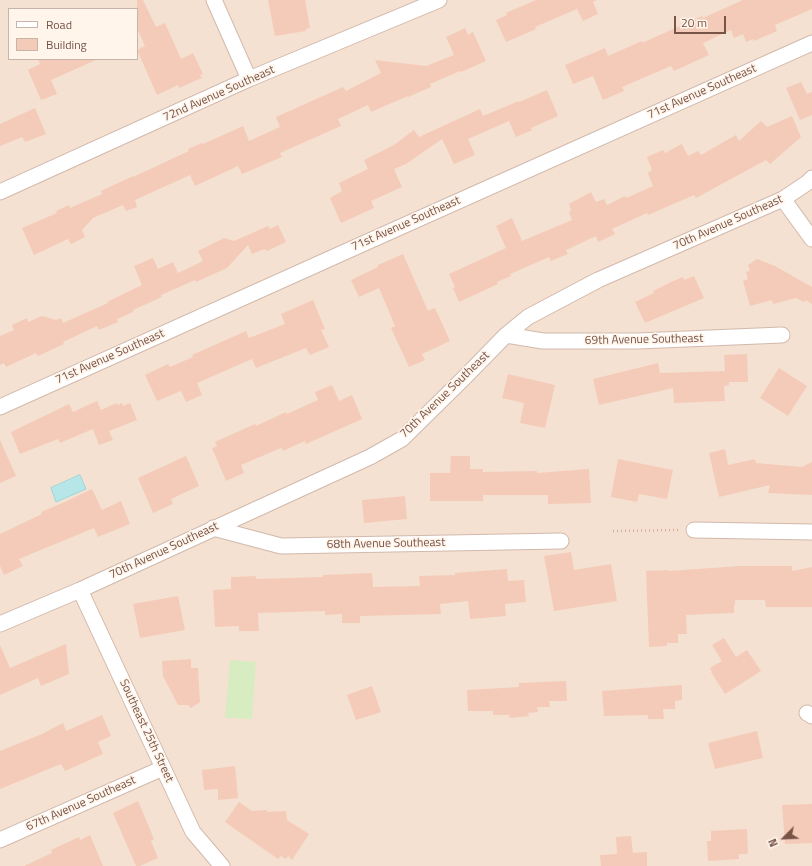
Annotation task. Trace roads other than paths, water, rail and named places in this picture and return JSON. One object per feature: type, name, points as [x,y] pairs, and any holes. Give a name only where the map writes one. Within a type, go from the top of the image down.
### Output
[{"type":"street","points":[[214,0],[250,79]]},
{"type":"street","name":"72nd Avenue Southeast","points":[[0,192],[250,79],[440,0]]},
{"type":"street","name":"71st Avenue Southeast","points":[[0,407],[812,43]]},
{"type":"street","name":"70th Avenue Southeast","points":[[0,624],[80,590],[370,457],[402,439],[506,335],[528,317],[598,280],[783,199],[812,178]]},
{"type":"street","points":[[783,199],[812,239]]},
{"type":"street","name":"69th Avenue Southeast","points":[[506,335],[543,341],[638,341],[782,335]]},
{"type":"street","name":"68th Avenue Southeast","points":[[213,528],[280,546],[560,541]]},
{"type":"street","points":[[694,530],[812,532]]},
{"type":"street","name":"Southeast 25th Street","points":[[80,590],[193,832],[222,866]]},
{"type":"street","name":"67th Avenue Southeast","points":[[0,840],[163,768]]},
{"type":"water","points":[[80,475],[86,489],[56,502],[51,488]]}]
